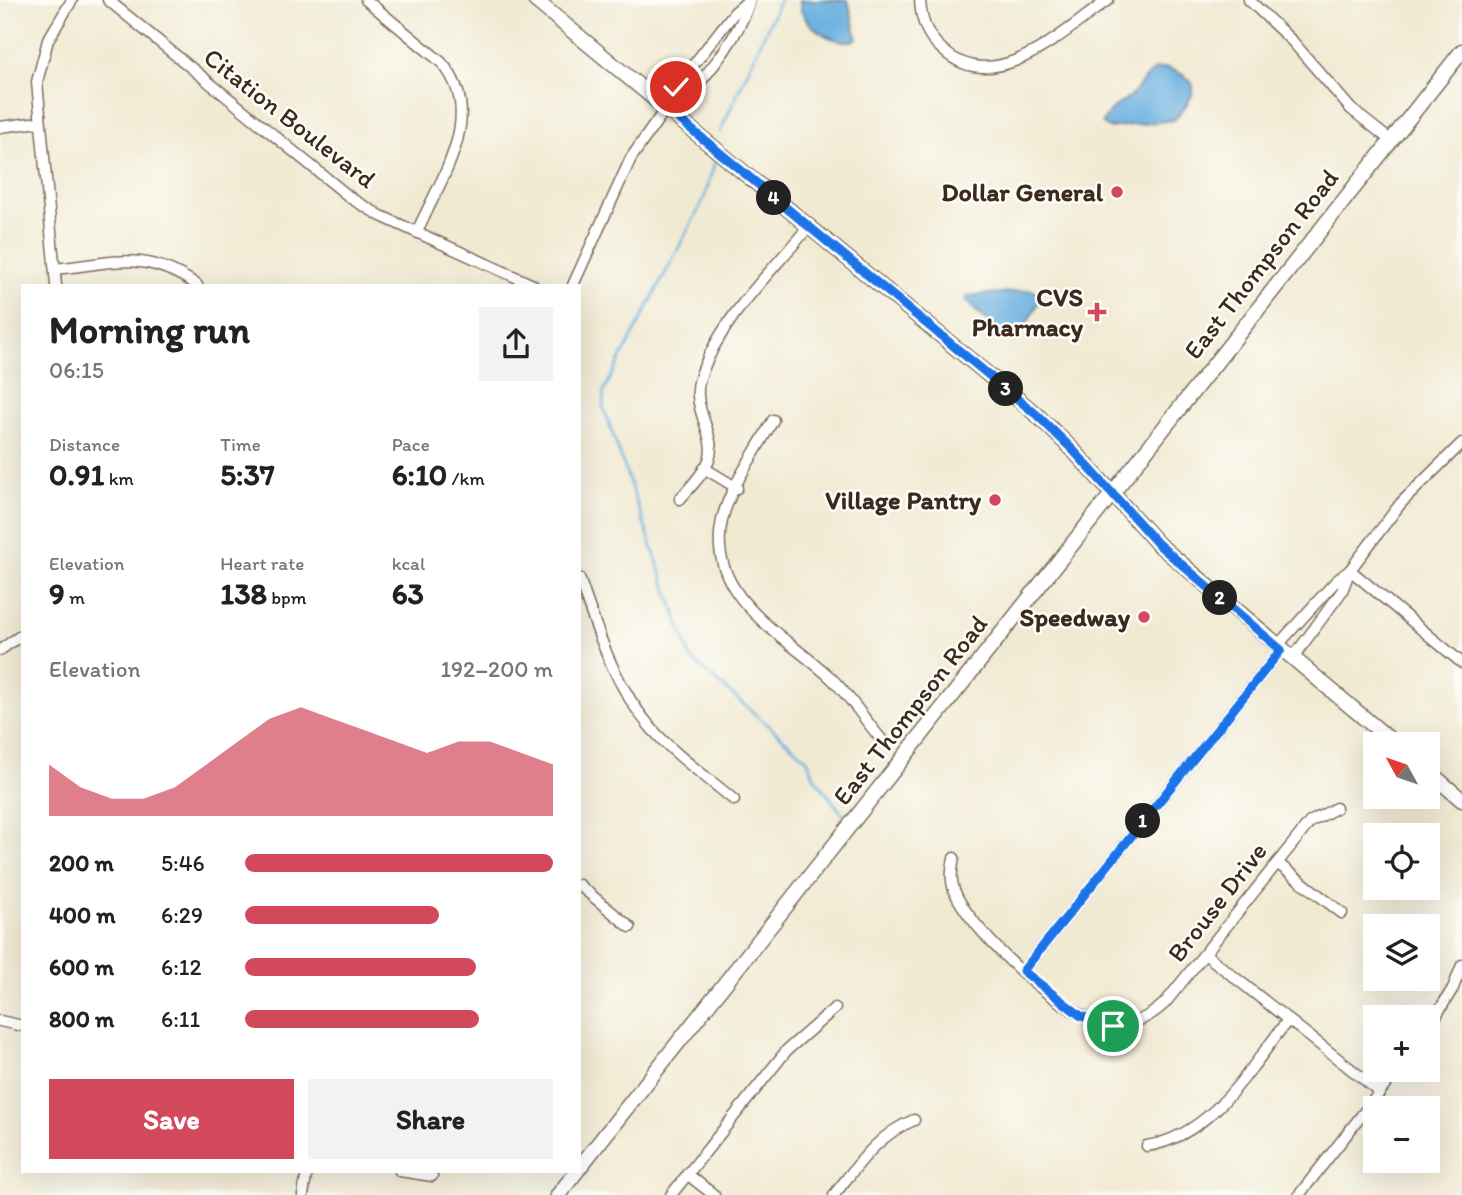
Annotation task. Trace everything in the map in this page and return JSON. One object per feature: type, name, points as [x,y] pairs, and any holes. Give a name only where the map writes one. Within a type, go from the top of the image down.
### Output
[{"type":"main road","points":[[535,0],[1037,415],[1073,450],[1158,544],[1380,732]]},
{"type":"main road","name":"East Thompson Road","points":[[581,1165],[1462,51]]},
{"type":"main road","points":[[1440,781],[1462,800]]},
{"type":"main road","name":"East Thompson Road","points":[[558,1195],[575,1173]]},
{"type":"street","points":[[56,284],[37,82],[54,27],[72,0]]},
{"type":"street","name":"Citation Boulevard","points":[[108,0],[332,185],[381,216],[531,284]]},
{"type":"street","points":[[366,0],[441,62],[451,73],[463,103],[460,135],[417,232]]},
{"type":"street","points":[[573,284],[631,158],[667,109],[727,47],[744,19],[749,0]]},
{"type":"street","points":[[920,0],[921,20],[933,42],[951,58],[977,67],[1000,67],[1025,57],[1108,0]]},
{"type":"street","points":[[1256,2],[1351,109],[1390,140]]},
{"type":"street","points":[[0,127],[39,122]]},
{"type":"street","points":[[680,499],[710,459],[710,443],[697,405],[700,377],[730,322],[809,226]]},
{"type":"street","points":[[55,268],[150,261],[169,267],[195,284]]},
{"type":"street","points":[[773,420],[726,508],[721,531],[721,555],[732,586],[752,612],[832,678],[881,739]]},
{"type":"street","points":[[954,858],[952,882],[963,907],[991,944],[1023,971],[1350,570],[1401,503],[1462,443]]},
{"type":"street","points":[[704,468],[737,488]]},
{"type":"street","points":[[1283,652],[1342,591],[1350,570]]},
{"type":"street","points":[[1350,570],[1462,663]]},
{"type":"street","points":[[583,599],[613,670],[637,710],[668,745],[734,800]]},
{"type":"street","points":[[0,650],[21,635]]},
{"type":"street","name":"Brouse Drive","points":[[1023,971],[1085,1018],[1113,1026],[1146,1018],[1166,1003],[1310,822],[1336,808]]},
{"type":"street","points":[[1277,863],[1342,913]]},
{"type":"street","points":[[581,887],[630,927]]},
{"type":"street","points":[[1205,954],[1380,1092]]},
{"type":"street","points":[[1440,1009],[1453,988],[1462,965]]},
{"type":"street","points":[[671,1195],[787,1050],[835,1008]]},
{"type":"street","points":[[1147,1146],[1181,1135],[1215,1111],[1288,1020]]},
{"type":"street","points":[[0,1021],[21,1026]]},
{"type":"street","points":[[1299,1195],[1388,1082]]},
{"type":"street","points":[[834,1195],[874,1145],[892,1130],[914,1120]]},
{"type":"street","points":[[303,1195],[307,1173]]},
{"type":"street","points":[[413,1173],[432,1176]]},
{"type":"street","points":[[688,1174],[714,1195]]},
{"type":"water","points":[[800,0],[848,0],[857,39],[839,40],[820,32],[805,17]]},
{"type":"water","points":[[1166,68],[1187,78],[1193,89],[1188,102],[1174,120],[1108,128],[1102,123],[1111,110],[1133,94],[1145,78],[1156,69]]},
{"type":"water","points":[[1032,290],[1040,295],[1039,302],[1017,340],[1005,336],[965,301],[969,296]]},
{"type":"waterway","points":[[720,132],[780,0]]},
{"type":"waterway","points":[[715,161],[704,199],[604,391],[603,406],[691,659],[807,759],[815,778],[847,820]]},
{"type":"place","name":"Dollar General","points":[[1117,192]]},
{"type":"place","name":"CVS Pharmacy","points":[[1097,312]]},
{"type":"place","name":"Village Pantry","points":[[995,500]]},
{"type":"place","name":"Speedway","points":[[1144,617]]},
{"type":"route","points":[[676,87],[662,105],[1037,415],[1060,436],[1158,544],[1281,650],[1023,971],[1081,1016],[1113,1026]]}]
